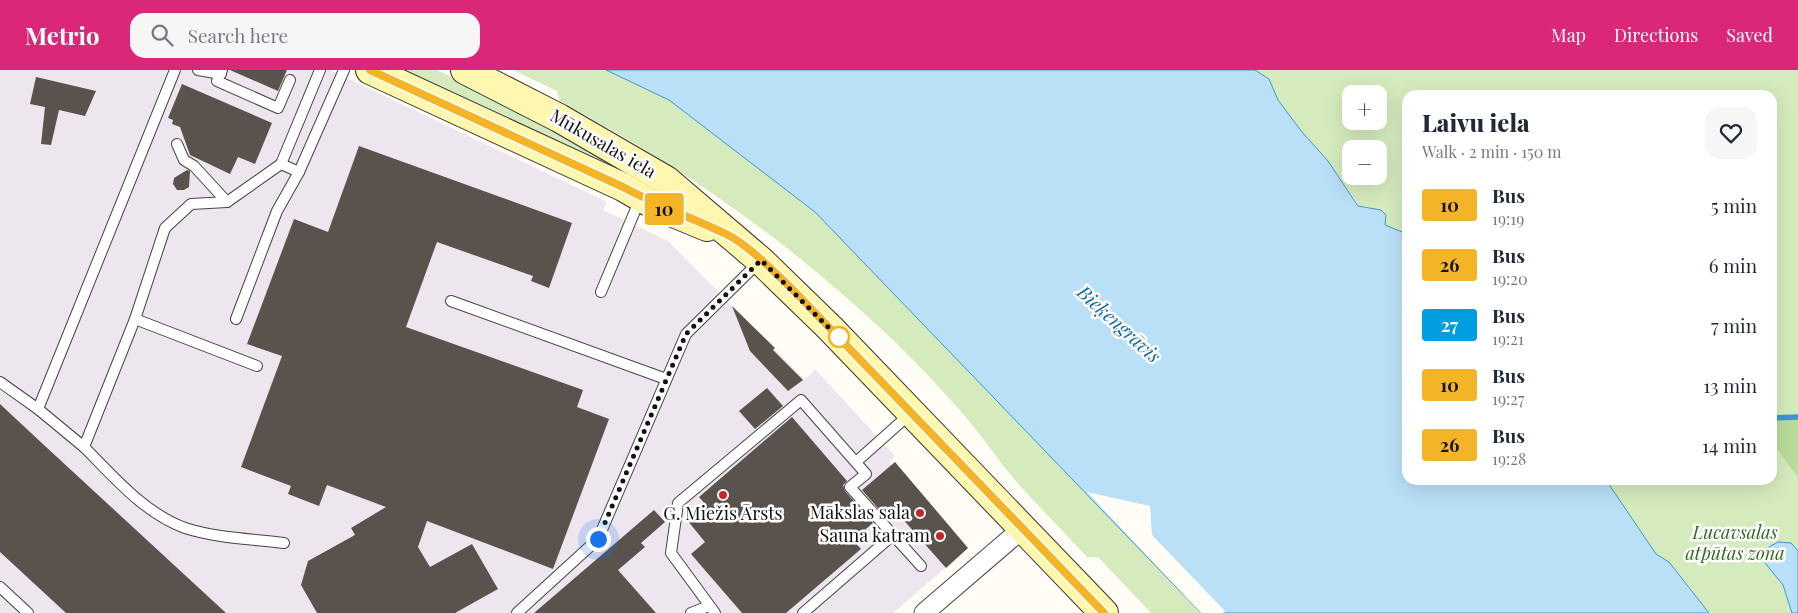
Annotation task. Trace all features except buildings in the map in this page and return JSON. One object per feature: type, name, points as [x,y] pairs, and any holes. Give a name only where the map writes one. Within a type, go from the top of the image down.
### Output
[{"type":"main road","name":"Mūkusalas iela","points":[[370,70],[641,197],[729,236]]},
{"type":"main road","name":"Mūkusalas iela","points":[[465,70],[560,118],[666,180],[729,236],[761,260],[795,292],[1104,613]]},
{"type":"street","points":[[924,613],[1023,528]]},
{"type":"lane","points":[[38,409],[176,70]]},
{"type":"lane","points":[[198,70],[221,72],[217,81],[278,108],[290,80]]},
{"type":"lane","points":[[84,447],[135,319],[165,228],[191,204],[227,202],[281,164],[320,70]]},
{"type":"lane","points":[[236,319],[277,211],[299,172],[344,70]]},
{"type":"lane","points":[[176,144],[184,160],[194,166],[227,202]]},
{"type":"lane","points":[[281,164],[299,172]]},
{"type":"lane","points":[[602,292],[641,197]]},
{"type":"lane","points":[[517,613],[598,539],[686,334],[761,260]]},
{"type":"lane","points":[[451,301],[666,379]]},
{"type":"lane","points":[[135,319],[257,366]]},
{"type":"lane","points":[[0,382],[38,409],[84,447],[135,498],[159,515],[186,528],[284,543]]},
{"type":"lane","points":[[691,613],[712,609],[671,553],[678,502],[801,400],[866,474],[850,487],[921,566]]},
{"type":"lane","points":[[856,462],[911,412]]},
{"type":"lane","points":[[803,613],[892,535]]},
{"type":"lane","points":[[0,587],[28,613]]},
{"type":"shaded area","points":[[0,70],[330,70],[607,202],[603,210],[668,241],[805,380],[815,369],[895,456],[889,462],[891,465],[895,462],[968,548],[893,613],[0,613]]},
{"type":"green space","points":[[397,70],[437,70],[522,111],[628,170],[626,177]]},
{"type":"green space","points":[[513,70],[606,70],[669,100],[815,212],[908,307],[1223,613],[1151,613],[1098,557],[1087,557],[1024,490],[964,415],[910,356],[815,270],[734,208],[692,180],[605,126],[560,102],[557,91]]},
{"type":"green space","name":"Lucavsalas atpūtas zona","points":[[1255,70],[1798,70],[1798,613],[1709,613],[1669,562],[1656,554],[1609,485],[1777,485],[1777,90],[1402,90],[1402,232],[1385,225],[1369,207],[1359,206],[1345,185],[1387,185],[1387,140],[1342,140],[1342,181],[1328,161],[1302,132],[1278,100],[1269,79]]},
{"type":"green space","points":[[1798,416],[1798,477],[1777,449],[1777,419]]},
{"type":"water","name":"Bieķengrāvis","points":[[606,70],[1255,70],[1269,79],[1278,100],[1302,132],[1328,161],[1342,182],[1342,185],[1344,185],[1358,206],[1381,210],[1386,215],[1385,225],[1402,232],[1402,485],[1609,485],[1656,554],[1669,562],[1709,613],[1201,613],[815,212],[669,100]]},
{"type":"water","points":[[1778,542],[1791,543],[1798,551],[1798,613],[1792,613],[1783,585],[1765,563],[1769,547]]},
{"type":"pier","points":[[1087,492],[1150,506],[1152,535],[1225,611],[1223,613],[1201,613]]},
{"type":"waterway","points":[[1777,418],[1798,417]]},
{"type":"bus line","name":"10","points":[[370,70],[623,187],[654,205],[729,236],[761,260],[795,292],[1104,613]]},
{"type":"place","name":"G. Miežis Ārsts","points":[[723,495]]},
{"type":"place","name":"Mākslas sala","points":[[920,513]]},
{"type":"place","name":"Sauna katram","points":[[940,536]]},
{"type":"route","points":[[598,539],[686,334],[761,260],[840,339],[839,337]]}]
